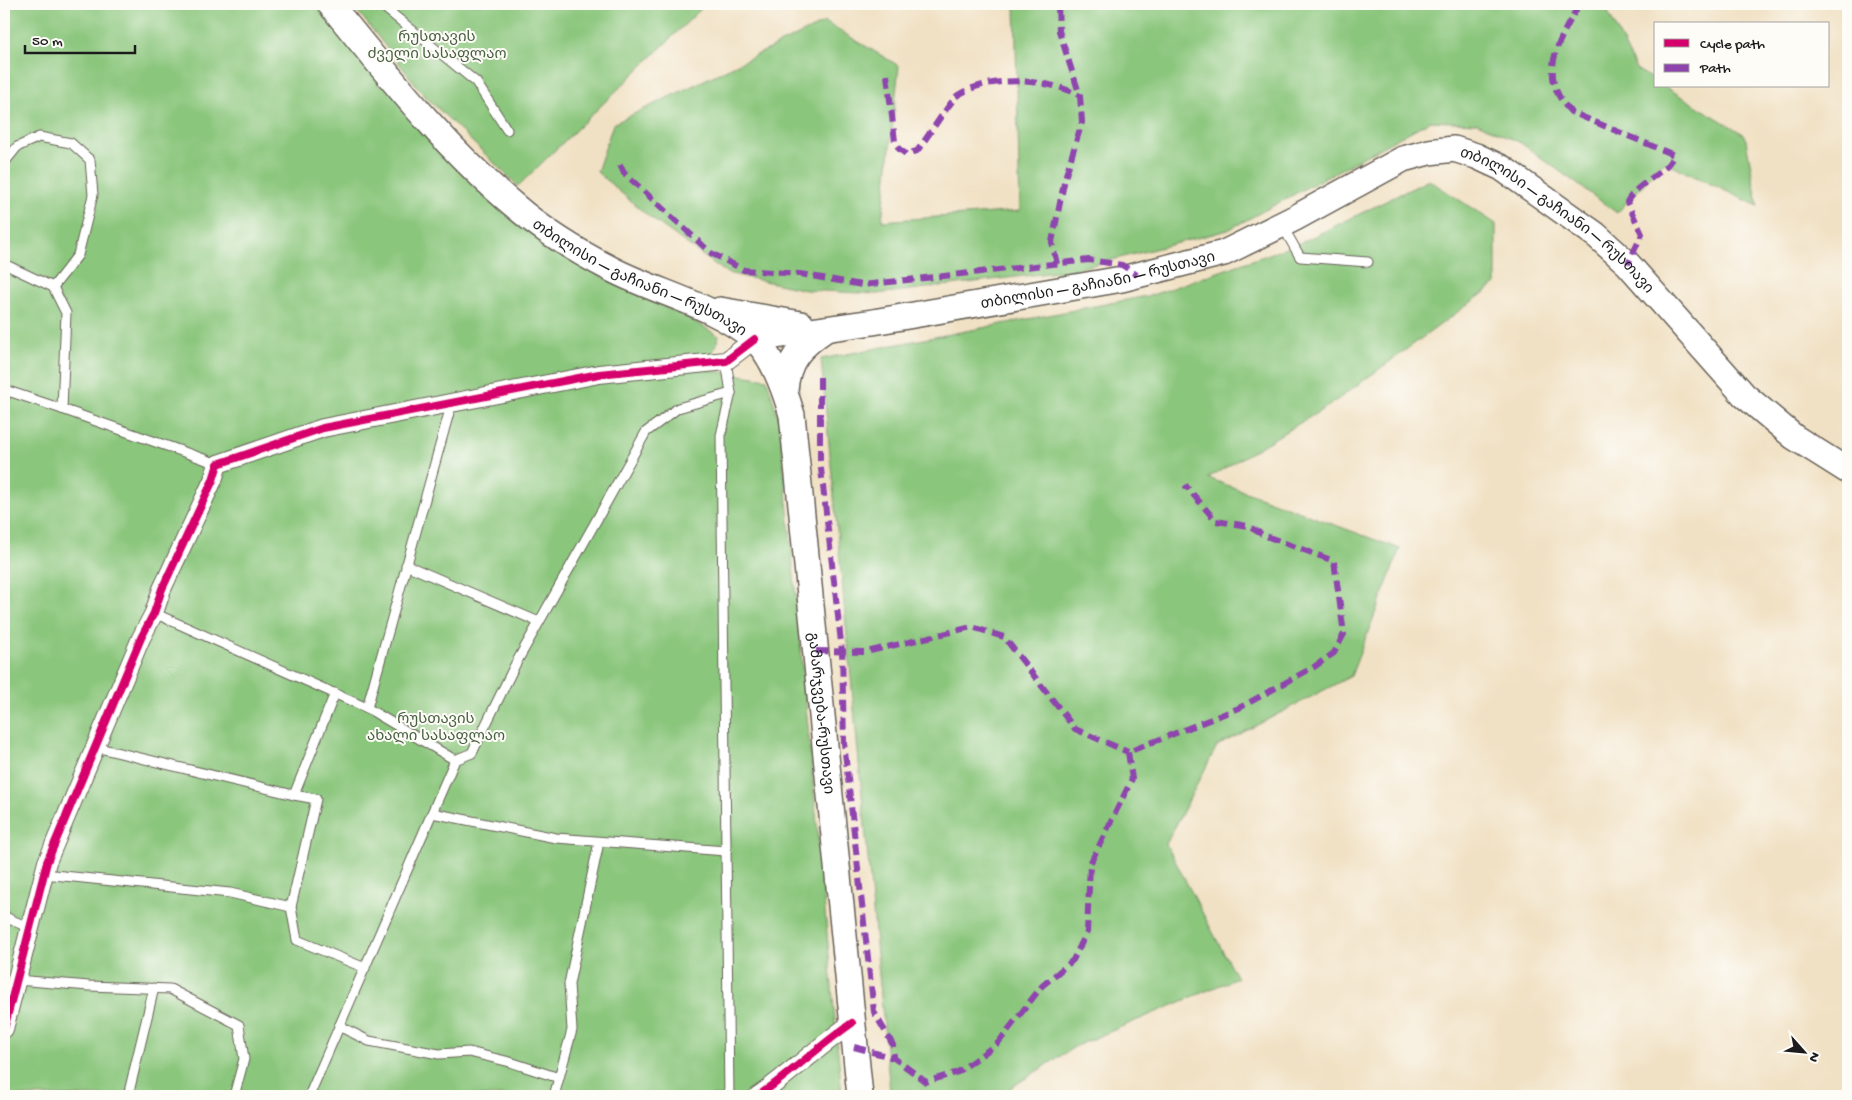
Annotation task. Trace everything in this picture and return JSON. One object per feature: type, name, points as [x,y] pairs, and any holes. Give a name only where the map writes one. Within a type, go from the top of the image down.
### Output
[{"type":"main road","name":"თბილისი — გაჩიანი — რუსთავი","points":[[330,4],[470,167],[518,208],[557,236],[611,269],[689,302],[755,339],[873,322],[1122,279],[1224,253],[1403,159],[1429,152],[1454,149],[1476,156],[1502,168],[1596,235],[1628,264],[1744,395],[1794,437],[1848,471]]},
{"type":"main road","points":[[689,302],[786,323],[828,327]]},
{"type":"main road","points":[[785,391],[785,379],[795,356],[804,344],[828,327]]},
{"type":"main road","name":"გამარჯვება-რუსთავი","points":[[755,339],[774,367],[785,391],[792,415],[860,1096]]},
{"type":"street","points":[[4,1029],[44,874],[141,638],[213,480],[218,464],[323,428],[599,374],[726,361],[755,339]]},
{"type":"street","points":[[758,1096],[789,1074],[822,1045],[852,1023]]},
{"type":"lane","points":[[380,4],[476,82],[507,130]]},
{"type":"lane","points":[[4,163],[17,147],[38,137],[71,143],[90,160],[93,195],[78,255],[53,287]]},
{"type":"lane","points":[[1282,224],[1300,257],[1368,262]]},
{"type":"lane","points":[[4,264],[53,287],[66,313],[62,409]]},
{"type":"lane","points":[[726,361],[731,393],[721,435],[729,1096]]},
{"type":"lane","points":[[4,399],[8,391],[218,464]]},
{"type":"lane","points":[[309,1096],[455,760],[472,753],[514,665],[646,432],[678,408],[731,393]]},
{"type":"lane","points":[[367,708],[452,402]]},
{"type":"lane","points":[[406,565],[539,622]]},
{"type":"lane","points":[[154,613],[367,708],[455,760]]},
{"type":"lane","points":[[294,795],[335,693]]},
{"type":"lane","points":[[96,746],[316,799],[291,907],[297,940],[365,968]]},
{"type":"lane","points":[[432,813],[556,838],[726,851]]},
{"type":"lane","points":[[554,1096],[572,1030],[569,984],[598,842]]},
{"type":"lane","points":[[44,874],[230,893],[291,907]]},
{"type":"lane","points":[[4,914],[7,918],[30,928]]},
{"type":"lane","points":[[17,980],[89,986],[170,989],[239,1025],[244,1059],[234,1096]]},
{"type":"lane","points":[[128,1096],[154,988]]},
{"type":"lane","points":[[339,1026],[369,1041],[439,1054],[469,1052],[510,1062],[559,1078]]},
{"type":"green space","name":"რუსთავის ახალი სასაფლაო","points":[[4,4],[316,4],[475,188],[519,225],[605,278],[690,319],[719,336],[707,370],[767,379],[780,424],[842,1096],[4,1096]]},
{"type":"green space","name":"რუსთავის ძველი სასაფლაო","points":[[352,4],[706,4],[518,186],[424,95]]},
{"type":"green space","points":[[1015,4],[1604,4],[1636,69],[1654,80],[1654,88],[1667,88],[1745,135],[1758,206],[1664,162],[1617,213],[1521,143],[1477,123],[1430,121],[1228,230],[1073,270],[877,294],[806,290],[727,273],[647,215],[597,172],[613,124],[825,22],[899,66],[882,221],[1020,211]]},
{"type":"green space","points":[[1429,180],[1496,224],[1496,284],[1330,405],[1208,478],[1400,549],[1351,676],[1217,746],[1166,844],[1237,978],[1076,1046],[998,1096],[893,1096],[890,1092],[821,359],[1152,295],[1298,244]]},
{"type":"marked path","points":[[1057,264],[1052,242],[1065,178],[1082,122],[1080,96],[1059,31],[1058,4]]},
{"type":"marked path","points":[[1576,4],[1576,10],[1562,36],[1554,61],[1555,87],[1561,99],[1571,112],[1674,155],[1670,162],[1638,189],[1627,202],[1642,234],[1628,264]]},
{"type":"marked path","points":[[887,75],[895,141],[899,149],[906,154],[917,151],[955,98],[971,89],[986,84],[1002,82],[1036,82],[1052,85],[1080,96]]},
{"type":"marked path","points":[[620,165],[624,173],[711,253],[744,270],[800,274],[862,285],[1089,260],[1122,265],[1137,275]]},
{"type":"marked path","points":[[820,377],[820,460],[842,651],[844,743],[874,1012],[893,1045],[894,1058]]},
{"type":"marked path","points":[[854,1047],[894,1058],[926,1082],[958,1072],[998,1043],[1042,986],[1073,960],[1087,932],[1090,864],[1132,779],[1128,752],[1239,708],[1314,667],[1334,653],[1344,634],[1334,561],[1263,535],[1248,526],[1216,521],[1185,485]]},
{"type":"marked path","points":[[816,651],[866,652],[972,627],[1004,637],[1075,729],[1128,752]]},
{"type":"cycle path","points":[[4,1029],[47,862],[141,638],[154,613],[162,589],[213,480],[218,464],[323,428],[599,374],[726,361],[755,339]]},
{"type":"cycle path","points":[[758,1096],[852,1023]]}]
